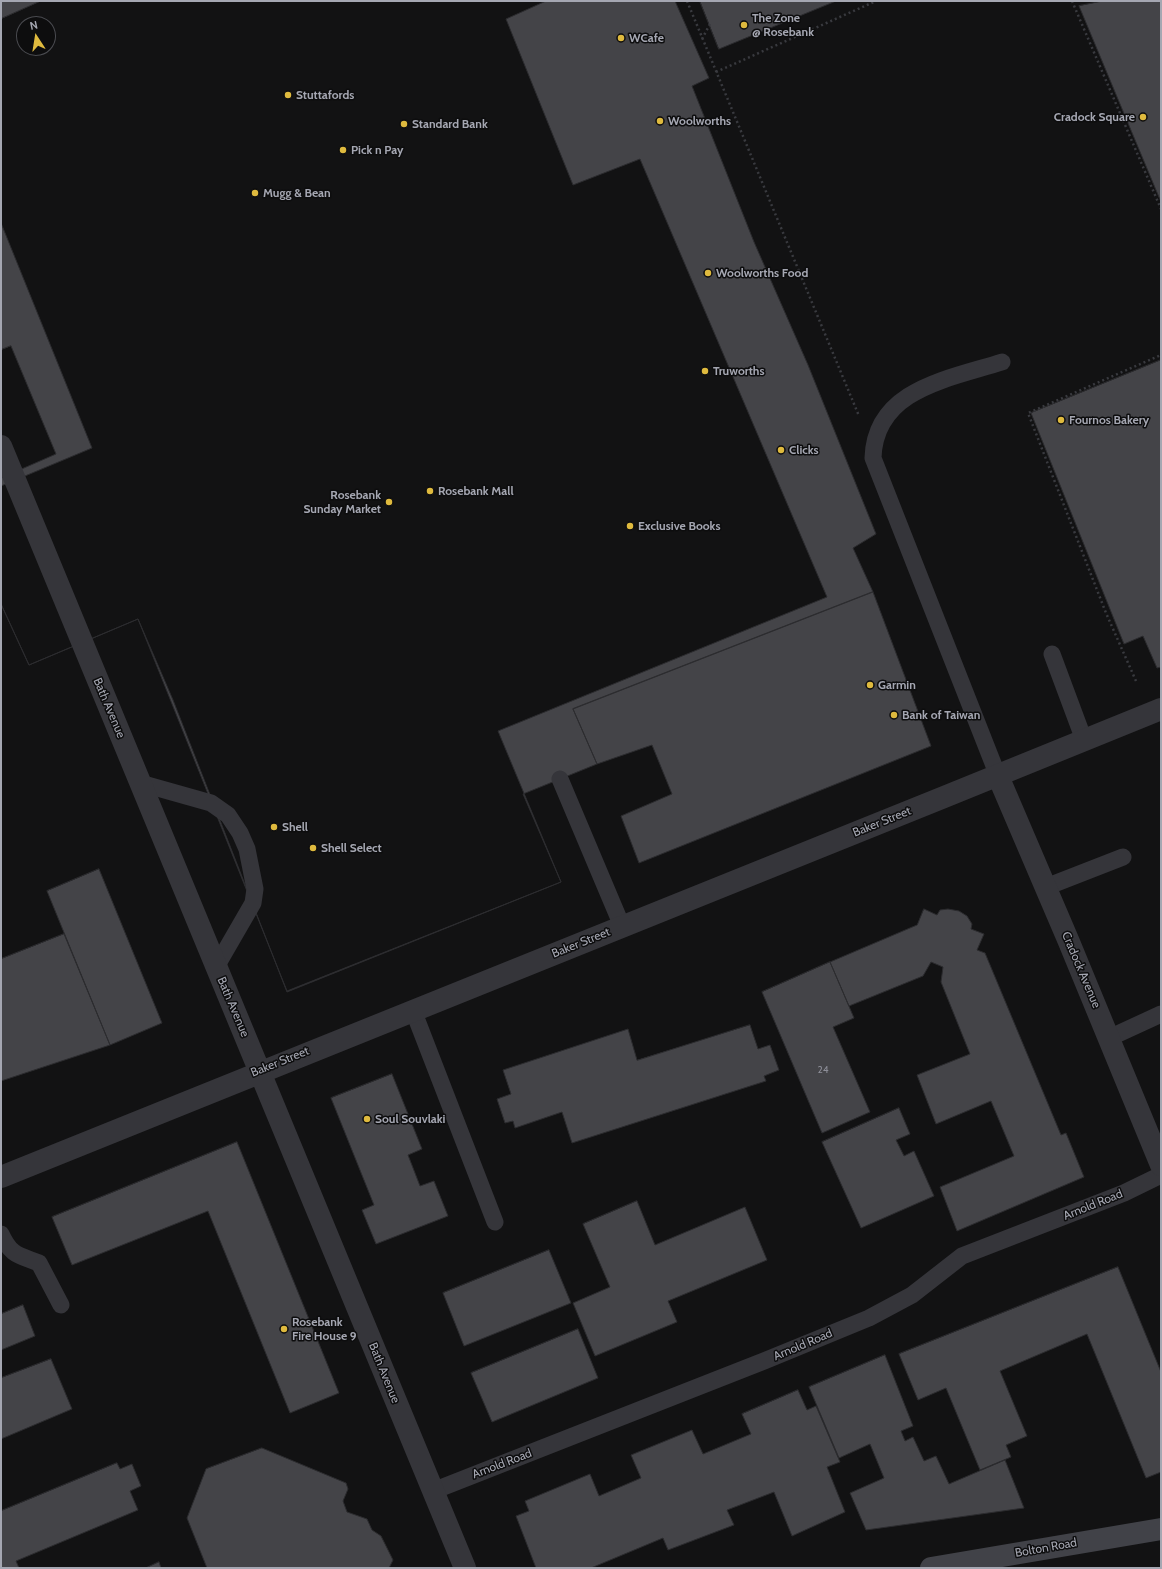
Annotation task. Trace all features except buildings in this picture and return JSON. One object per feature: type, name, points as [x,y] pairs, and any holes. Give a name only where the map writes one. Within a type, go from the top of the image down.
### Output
[{"type":"main road","name":"Bolton Road","points":[[931,1568],[1161,1529]]},
{"type":"street","name":"Bath Avenue","points":[[1,446],[465,1568]]},
{"type":"street","name":"Baker Street","points":[[1,1177],[259,1070],[998,776],[1161,709]]},
{"type":"street","name":"Cradock Avenue","points":[[998,776],[1046,887],[1161,1165]]},
{"type":"lane","points":[[998,776],[873,458],[874,441],[881,423],[899,403],[919,389],[1002,362]]},
{"type":"lane","points":[[1052,654],[1084,740]]},
{"type":"lane","points":[[560,779],[622,926]]},
{"type":"lane","points":[[140,783],[211,803],[228,815],[243,838],[253,872],[255,889],[254,903],[216,966]]},
{"type":"lane","points":[[1046,887],[1123,857]]},
{"type":"lane","points":[[413,1010],[495,1222]]},
{"type":"lane","points":[[1109,1038],[1161,1014]]},
{"type":"lane","name":"Arnold Road","points":[[433,1491],[764,1362],[869,1318],[912,1295],[962,1256],[1124,1193],[1161,1175]]},
{"type":"lane","points":[[1,1234],[7,1248],[16,1254],[39,1263],[61,1305]]},
{"type":"path","points":[[687,1],[702,40],[874,447]]},
{"type":"path","points":[[716,72],[876,1]]},
{"type":"path","points":[[1072,1],[1161,209]]},
{"type":"path","points":[[702,40],[710,24]]},
{"type":"path","points":[[1136,682],[1106,613],[1028,413],[1161,355]]},
{"type":"place","name":"The Zone @ Rosebank","points":[[744,25]]},
{"type":"place","name":"WCafe","points":[[621,38]]},
{"type":"place","name":"Stuttafords","points":[[288,95]]},
{"type":"place","name":"Cradock Square","points":[[1143,117]]},
{"type":"place","name":"Woolworths","points":[[660,121]]},
{"type":"place","name":"Standard Bank","points":[[404,124]]},
{"type":"place","name":"Pick n Pay","points":[[343,150]]},
{"type":"place","name":"Mugg & Bean","points":[[255,193]]},
{"type":"place","name":"Woolworths Food","points":[[708,273]]},
{"type":"place","name":"Truworths","points":[[705,371]]},
{"type":"place","name":"Fournos Bakery","points":[[1061,420]]},
{"type":"place","name":"Clicks","points":[[781,450]]},
{"type":"place","name":"Rosebank Mall","points":[[430,491]]},
{"type":"place","name":"Rosebank Sunday Market","points":[[389,502]]},
{"type":"place","name":"Exclusive Books","points":[[630,526]]},
{"type":"place","name":"Garmin","points":[[870,685]]},
{"type":"place","name":"Bank of Taiwan","points":[[894,715]]},
{"type":"place","name":"Shell","points":[[274,827]]},
{"type":"place","name":"Shell Select","points":[[313,848]]},
{"type":"place","name":"Soul Souvlaki","points":[[367,1119]]},
{"type":"place","name":"Rosebank Fire House 9","points":[[284,1329]]}]
